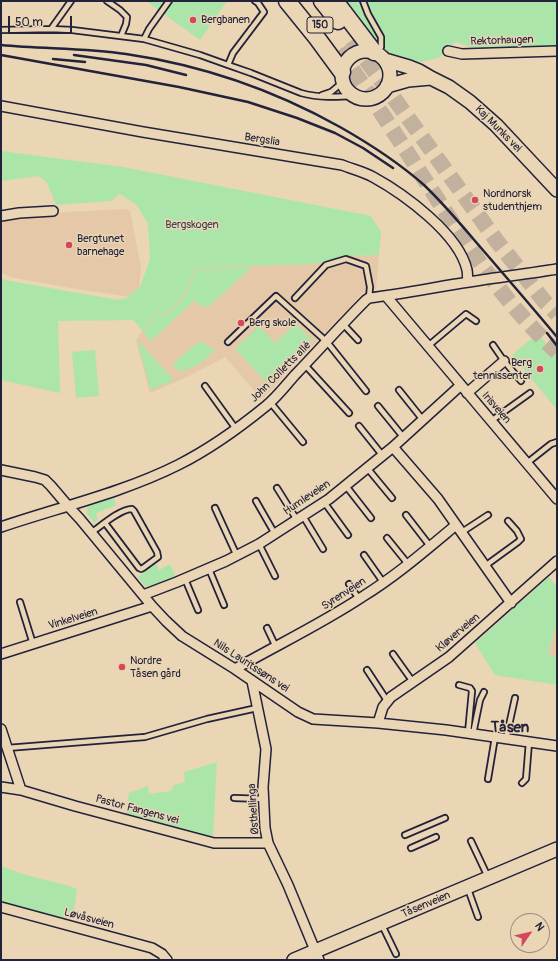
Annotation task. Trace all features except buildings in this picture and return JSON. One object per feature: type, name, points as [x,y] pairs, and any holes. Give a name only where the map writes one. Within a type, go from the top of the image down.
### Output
[{"type":"highway","points":[[287,1],[317,38],[342,77]]},
{"type":"highway","name":"150","points":[[301,1],[339,50]]},
{"type":"highway","name":"150","points":[[322,1],[352,40]]},
{"type":"highway","points":[[335,1],[379,55]]},
{"type":"main road","name":"Kaj Munks vei","points":[[342,77],[345,63],[351,55],[365,51],[419,70],[456,92],[483,113],[557,190]]},
{"type":"main road","points":[[342,77],[348,90],[356,96],[368,99],[381,94],[387,86],[390,75],[389,70],[379,55]]},
{"type":"main road","points":[[387,86],[408,80],[431,78]]},
{"type":"main road","name":"Tåsenveien","points":[[294,960],[317,956],[382,923],[557,849]]},
{"type":"street","name":"Rektorhaugen","points":[[448,51],[462,54],[557,51]]},
{"type":"street","name":"Bergslia","points":[[1,106],[143,132],[342,165],[372,176],[420,209],[441,227],[463,258],[467,270],[468,282]]},
{"type":"street","points":[[1,216],[20,212],[53,211]]},
{"type":"street","points":[[369,298],[557,269]]},
{"type":"street","name":"Irisveien","points":[[386,296],[557,498]]},
{"type":"street","name":"John Colletts allé","points":[[1,527],[100,496],[141,481],[178,465],[209,447],[236,429],[270,402],[369,298]]},
{"type":"street","points":[[467,393],[504,361]]},
{"type":"street","name":"Humleveien","points":[[143,595],[185,579],[237,556],[300,518],[346,486],[383,456],[461,385]]},
{"type":"street","points":[[393,447],[438,499],[511,603]]},
{"type":"street","name":"Nils Lauritssøns vei","points":[[1,470],[45,480],[74,512],[152,606],[182,636],[235,669],[298,712],[313,719],[378,723],[446,730],[557,746]]},
{"type":"street","name":"Syrenveien","points":[[235,669],[325,620],[359,599],[408,564],[430,546],[459,528]]},
{"type":"street","name":"Kløverveien","points":[[378,723],[383,707],[391,697],[449,657],[557,561]]},
{"type":"street","name":"Vinkelveien","points":[[1,654],[152,606]]},
{"type":"street","name":"Østhellinga","points":[[252,681],[266,749],[263,786],[268,843],[288,885],[317,956]]},
{"type":"street","points":[[1,729],[21,790]]},
{"type":"street","name":"Pastor Fangens vei","points":[[1,787],[21,790],[214,843],[268,843]]},
{"type":"street","name":"Løvåsveien","points":[[1,907],[152,948],[162,954],[167,960]]},
{"type":"lane","points":[[51,29],[72,1]]},
{"type":"lane","points":[[107,1],[120,10],[126,17],[126,24],[121,36]]},
{"type":"lane","points":[[144,39],[149,29],[170,1]]},
{"type":"lane","points":[[228,65],[233,53],[264,12],[255,1]]},
{"type":"lane","points":[[363,1],[368,14],[381,37],[379,55]]},
{"type":"lane","points":[[1,30],[72,30],[144,39],[200,55],[307,95],[335,98],[356,96]]},
{"type":"lane","points":[[321,96],[331,92],[342,77]]},
{"type":"lane","points":[[295,298],[326,265],[346,259],[366,266],[370,287],[369,298]]},
{"type":"lane","points":[[228,342],[276,296],[326,342],[366,391]]},
{"type":"lane","points":[[428,346],[466,314],[476,321]]},
{"type":"lane","points":[[343,324],[358,340]]},
{"type":"lane","points":[[494,345],[504,361],[521,381]]},
{"type":"lane","points":[[305,365],[349,413]]},
{"type":"lane","points":[[205,386],[236,429]]},
{"type":"lane","points":[[399,390],[424,420]]},
{"type":"lane","points":[[491,421],[530,393]]},
{"type":"lane","points":[[270,402],[304,442]]},
{"type":"lane","points":[[378,406],[404,438]]},
{"type":"lane","points":[[359,426],[383,456]]},
{"type":"lane","points":[[527,463],[551,444],[557,442]]},
{"type":"lane","points":[[368,468],[392,498]]},
{"type":"lane","points":[[346,486],[371,518]]},
{"type":"lane","points":[[277,488],[323,549]]},
{"type":"lane","points":[[256,501],[275,534]]},
{"type":"lane","points":[[324,502],[348,535]]},
{"type":"lane","points":[[215,508],[237,556]]},
{"type":"lane","points":[[91,533],[105,523],[123,511],[129,509],[133,510],[158,552],[158,557],[143,568],[138,568],[105,523]]},
{"type":"lane","points":[[406,515],[430,546]]},
{"type":"lane","points":[[459,528],[488,515]]},
{"type":"lane","points":[[485,566],[521,539],[508,521]]},
{"type":"lane","points":[[387,538],[408,564]]},
{"type":"lane","points":[[258,544],[275,576]]},
{"type":"lane","points":[[364,555],[383,582]]},
{"type":"lane","points":[[209,569],[224,605]]},
{"type":"lane","points":[[185,579],[198,610]]},
{"type":"lane","points":[[349,584],[359,599]]},
{"type":"lane","points":[[20,602],[33,644]]},
{"type":"lane","points":[[267,628],[276,647]]},
{"type":"lane","points":[[393,654],[413,682]]},
{"type":"lane","points":[[367,670],[388,702]]},
{"type":"lane","points":[[459,685],[470,688],[472,691],[470,734]]},
{"type":"lane","points":[[470,734],[480,700],[484,692]]},
{"type":"lane","points":[[506,739],[515,698]]},
{"type":"lane","points":[[7,748],[145,737],[207,719],[257,708]]},
{"type":"lane","points":[[488,779],[495,737]]},
{"type":"lane","points":[[522,783],[526,779],[529,742]]},
{"type":"lane","points":[[234,798],[264,799]]},
{"type":"lane","points":[[405,835],[445,818]]},
{"type":"lane","points":[[411,848],[436,837]]},
{"type":"lane","points":[[471,842],[488,878]]},
{"type":"lane","points":[[467,887],[478,917]]},
{"type":"lane","points":[[382,923],[396,954]]},
{"type":"shaded area","name":"Bergtunet barnehage","points":[[126,209],[130,211],[141,267],[138,298],[10,277],[1,272],[1,224],[5,220],[66,212]]},
{"type":"shaded area","name":"Berg skole","points":[[379,255],[376,289],[363,293],[262,399],[225,357],[189,376],[150,393],[136,340],[158,309],[187,288],[194,269],[314,264],[348,256]]},
{"type":"shaded area","points":[[557,623],[557,657],[548,655]]},
{"type":"green space","name":"Bergbanen","points":[[146,1],[227,1],[200,40]]},
{"type":"green space","points":[[339,1],[555,1],[557,3],[557,55],[495,55],[456,42],[438,58],[421,62],[395,58],[370,42]]},
{"type":"green space","name":"Bergskogen","points":[[1,151],[123,167],[371,216],[381,232],[379,255],[348,256],[314,264],[194,269],[187,288],[179,301],[165,315],[158,310],[142,331],[133,320],[58,321],[60,393],[1,380],[1,278],[5,280],[118,300],[126,298],[140,287],[150,259],[148,224],[137,205],[120,194],[111,201],[56,205],[47,183],[39,176],[1,181]]},
{"type":"green space","points":[[251,268],[209,306],[202,307],[195,300],[151,341],[143,332],[158,311],[165,317],[180,302],[188,289],[195,270]]},
{"type":"green space","points":[[296,324],[312,340],[267,383],[235,349],[259,326],[275,343]]},
{"type":"green space","name":"Berg tennissenter","points":[[537,334],[557,356],[557,410],[512,355]]},
{"type":"green space","points":[[137,340],[174,380],[151,390]]},
{"type":"green space","points":[[199,342],[202,342],[215,350],[194,367],[179,371],[174,366],[174,363]]},
{"type":"green space","points":[[95,350],[99,396],[76,398],[72,352]]},
{"type":"green space","points":[[113,496],[116,505],[97,513],[96,515],[98,520],[94,523],[88,515],[88,507],[95,502]]},
{"type":"green space","points":[[155,562],[159,570],[170,564],[176,578],[156,585],[144,585],[138,577]]},
{"type":"green space","points":[[549,577],[557,587],[557,623],[548,654],[557,657],[557,685],[495,675],[475,643]]},
{"type":"green space","points":[[217,762],[213,837],[126,815],[129,793],[148,786],[149,794],[171,791],[174,785],[185,782],[184,772]]},
{"type":"green space","points":[[1,866],[23,874],[77,889],[74,912],[66,912],[64,921],[1,903]]},
{"type":"tunnel","points":[[352,40],[496,240],[545,302],[557,314]]},
{"type":"tunnel","points":[[339,50],[388,122],[480,264],[516,310],[557,352]]},
{"type":"railway","points":[[1,45],[111,52],[182,65],[209,72],[263,91],[340,127],[394,161],[424,185],[454,216],[557,337]]},
{"type":"railway","points":[[1,55],[179,87],[248,102],[297,118],[335,133],[363,148],[393,168]]},
{"type":"railway","points":[[74,55],[146,65],[186,75]]},
{"type":"railway","points":[[53,59],[85,62]]},
{"type":"railway","points":[[547,333],[557,346]]},
{"type":"place","name":"Bergbanen","points":[[193,20]]},
{"type":"place","name":"Nordnorsk studenthjem","points":[[475,200]]},
{"type":"place","name":"Bergtunet barnehage","points":[[69,245]]},
{"type":"place","name":"Berg skole","points":[[241,323]]},
{"type":"place","name":"Berg tennissenter","points":[[540,369]]},
{"type":"place","name":"Nordre Tåsen gård","points":[[122,667]]},
{"type":"district","name":"Tåsen","points":[[510,728]]}]
